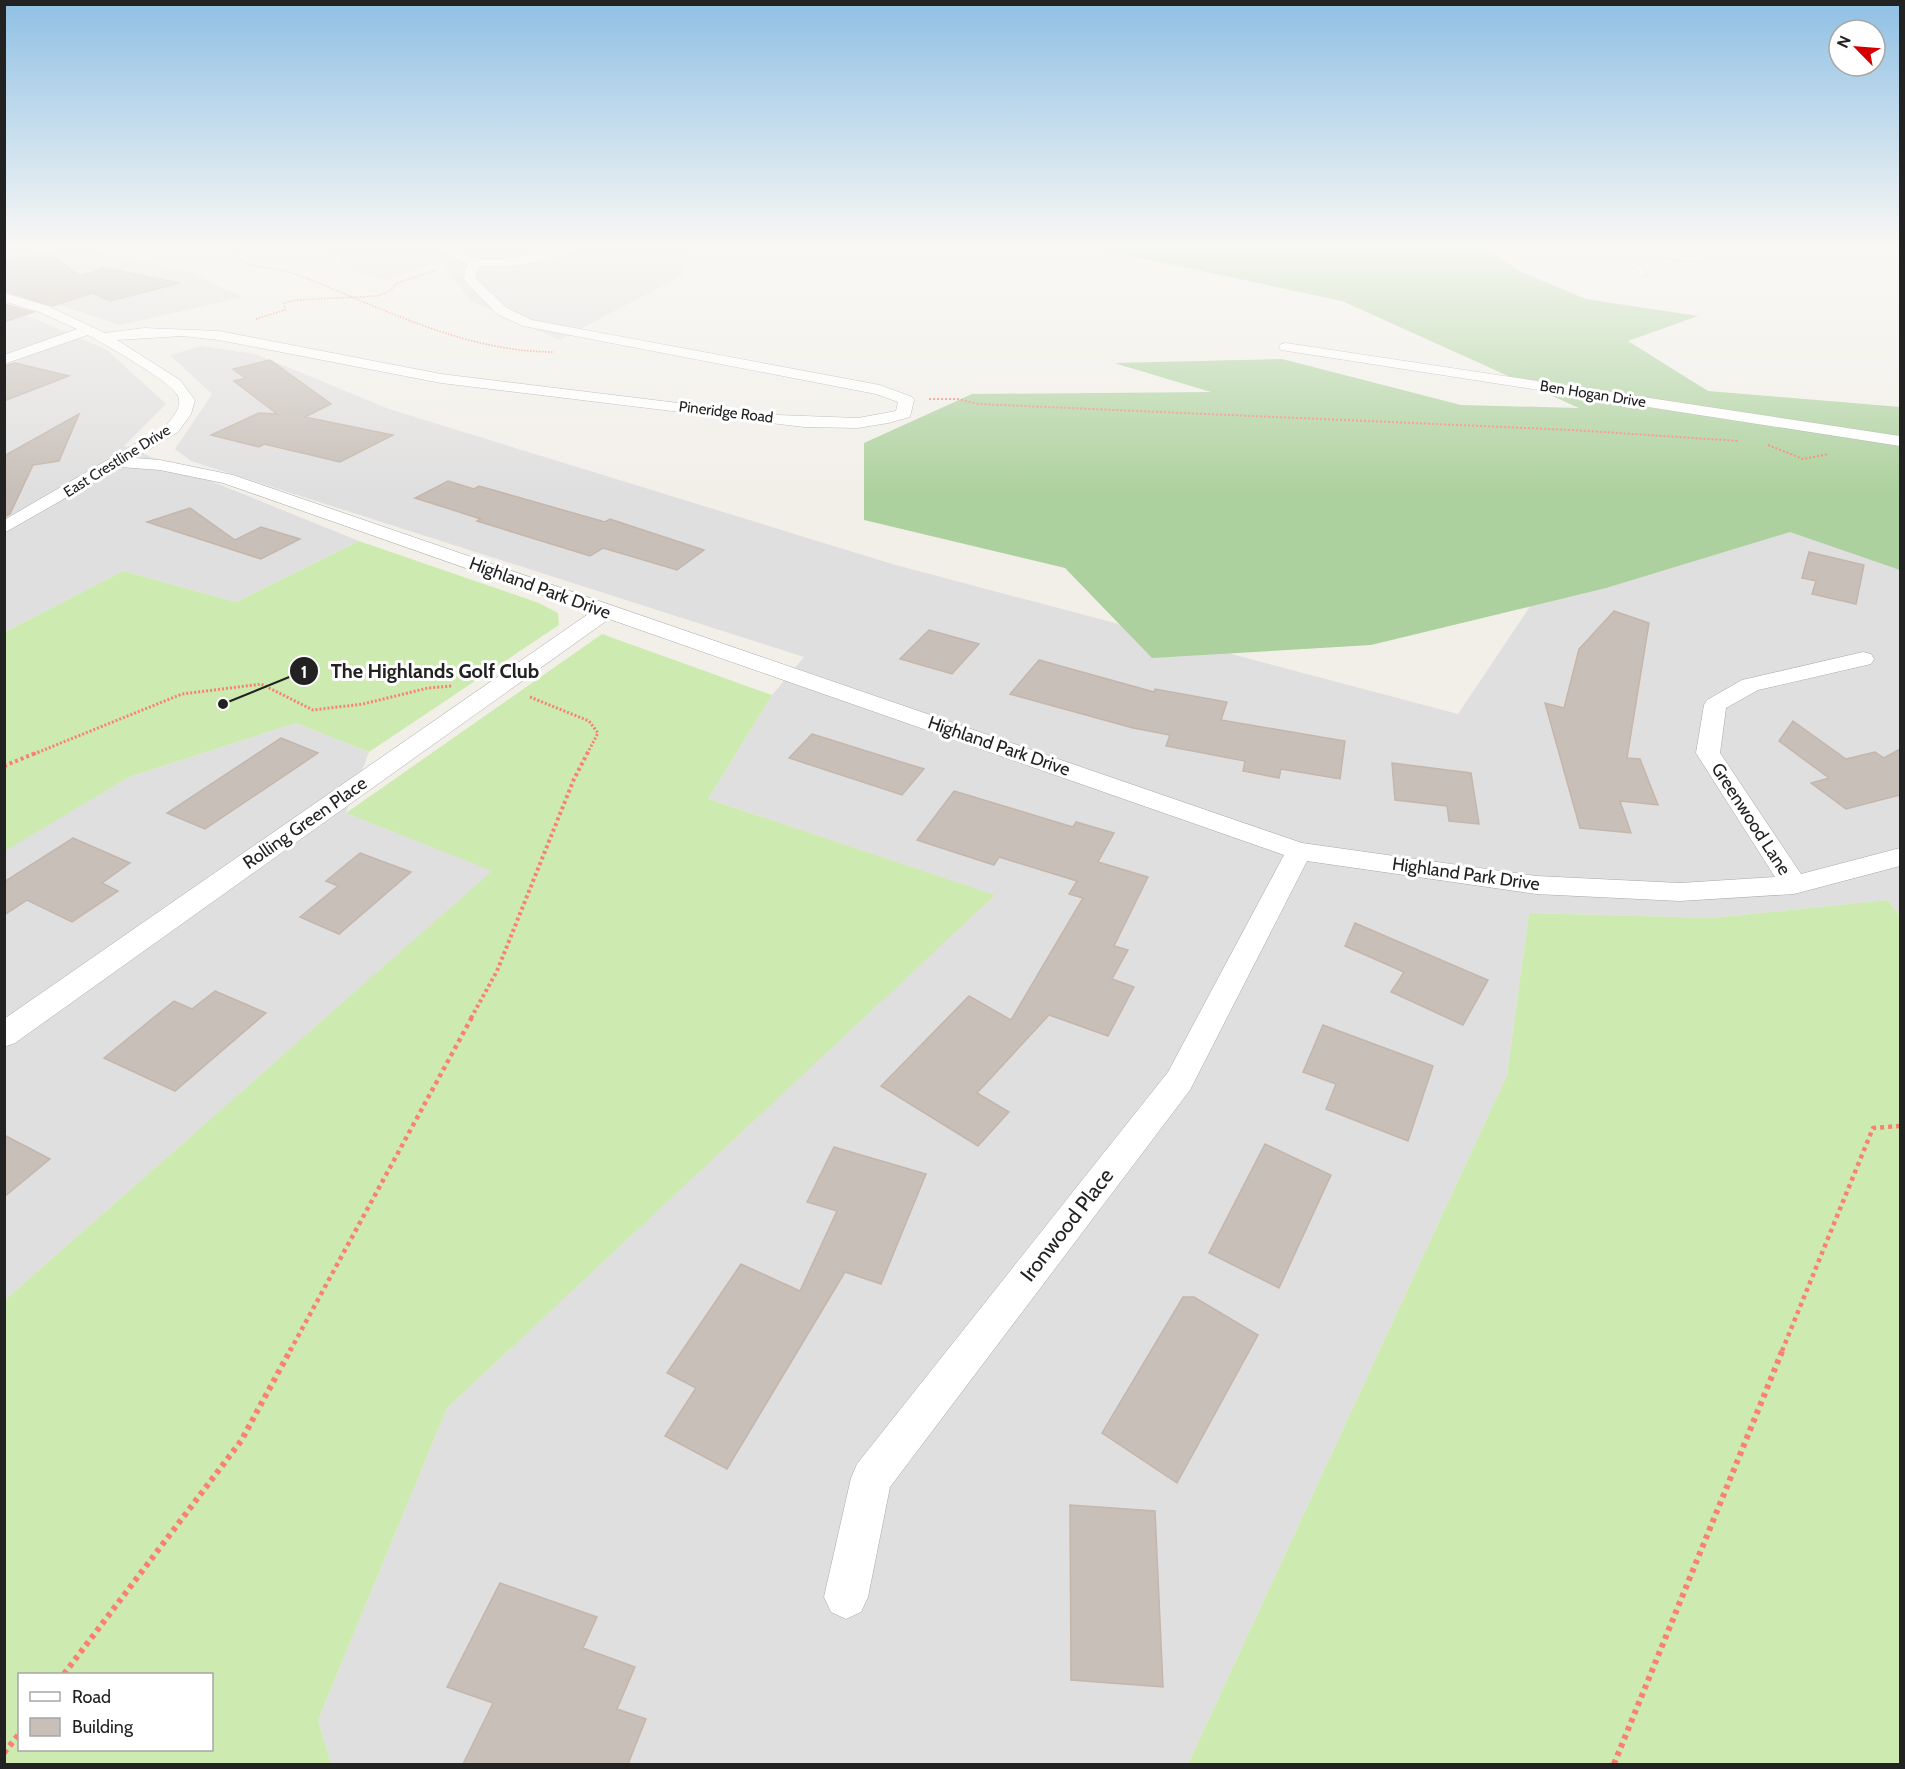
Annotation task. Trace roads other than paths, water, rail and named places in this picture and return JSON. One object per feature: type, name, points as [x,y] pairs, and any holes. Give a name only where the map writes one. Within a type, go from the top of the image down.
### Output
[{"type":"street","name":"East Crestline Drive","points":[[4,528],[120,462],[172,429],[187,408],[186,397],[172,382],[85,327]]},
{"type":"street","name":"Pineridge Road","points":[[98,333],[157,330],[220,334],[404,373],[731,414],[854,425],[883,422],[904,414],[906,400],[880,390],[703,354],[545,327]]},
{"type":"street","points":[[4,360],[98,333]]},
{"type":"street","name":"Ben Hogan Drive","points":[[1287,347],[1900,441]]},
{"type":"street","name":"Highland Park Drive","points":[[120,462],[160,465],[227,479],[410,541],[604,612],[808,679],[1299,850],[1536,885],[1680,892],[1794,885],[1900,857]]},
{"type":"street","name":"Rolling Green Place","points":[[4,1035],[604,612]]},
{"type":"street","name":"Greenwood Lane","points":[[1794,885],[1708,753],[1715,705],[1750,685],[1863,659]]},
{"type":"street","name":"Ironwood Place","points":[[846,1597],[871,1478],[1179,1081],[1299,850]]},
{"type":"place","name":"The Highlands Golf Club","points":[[223,704]]}]
